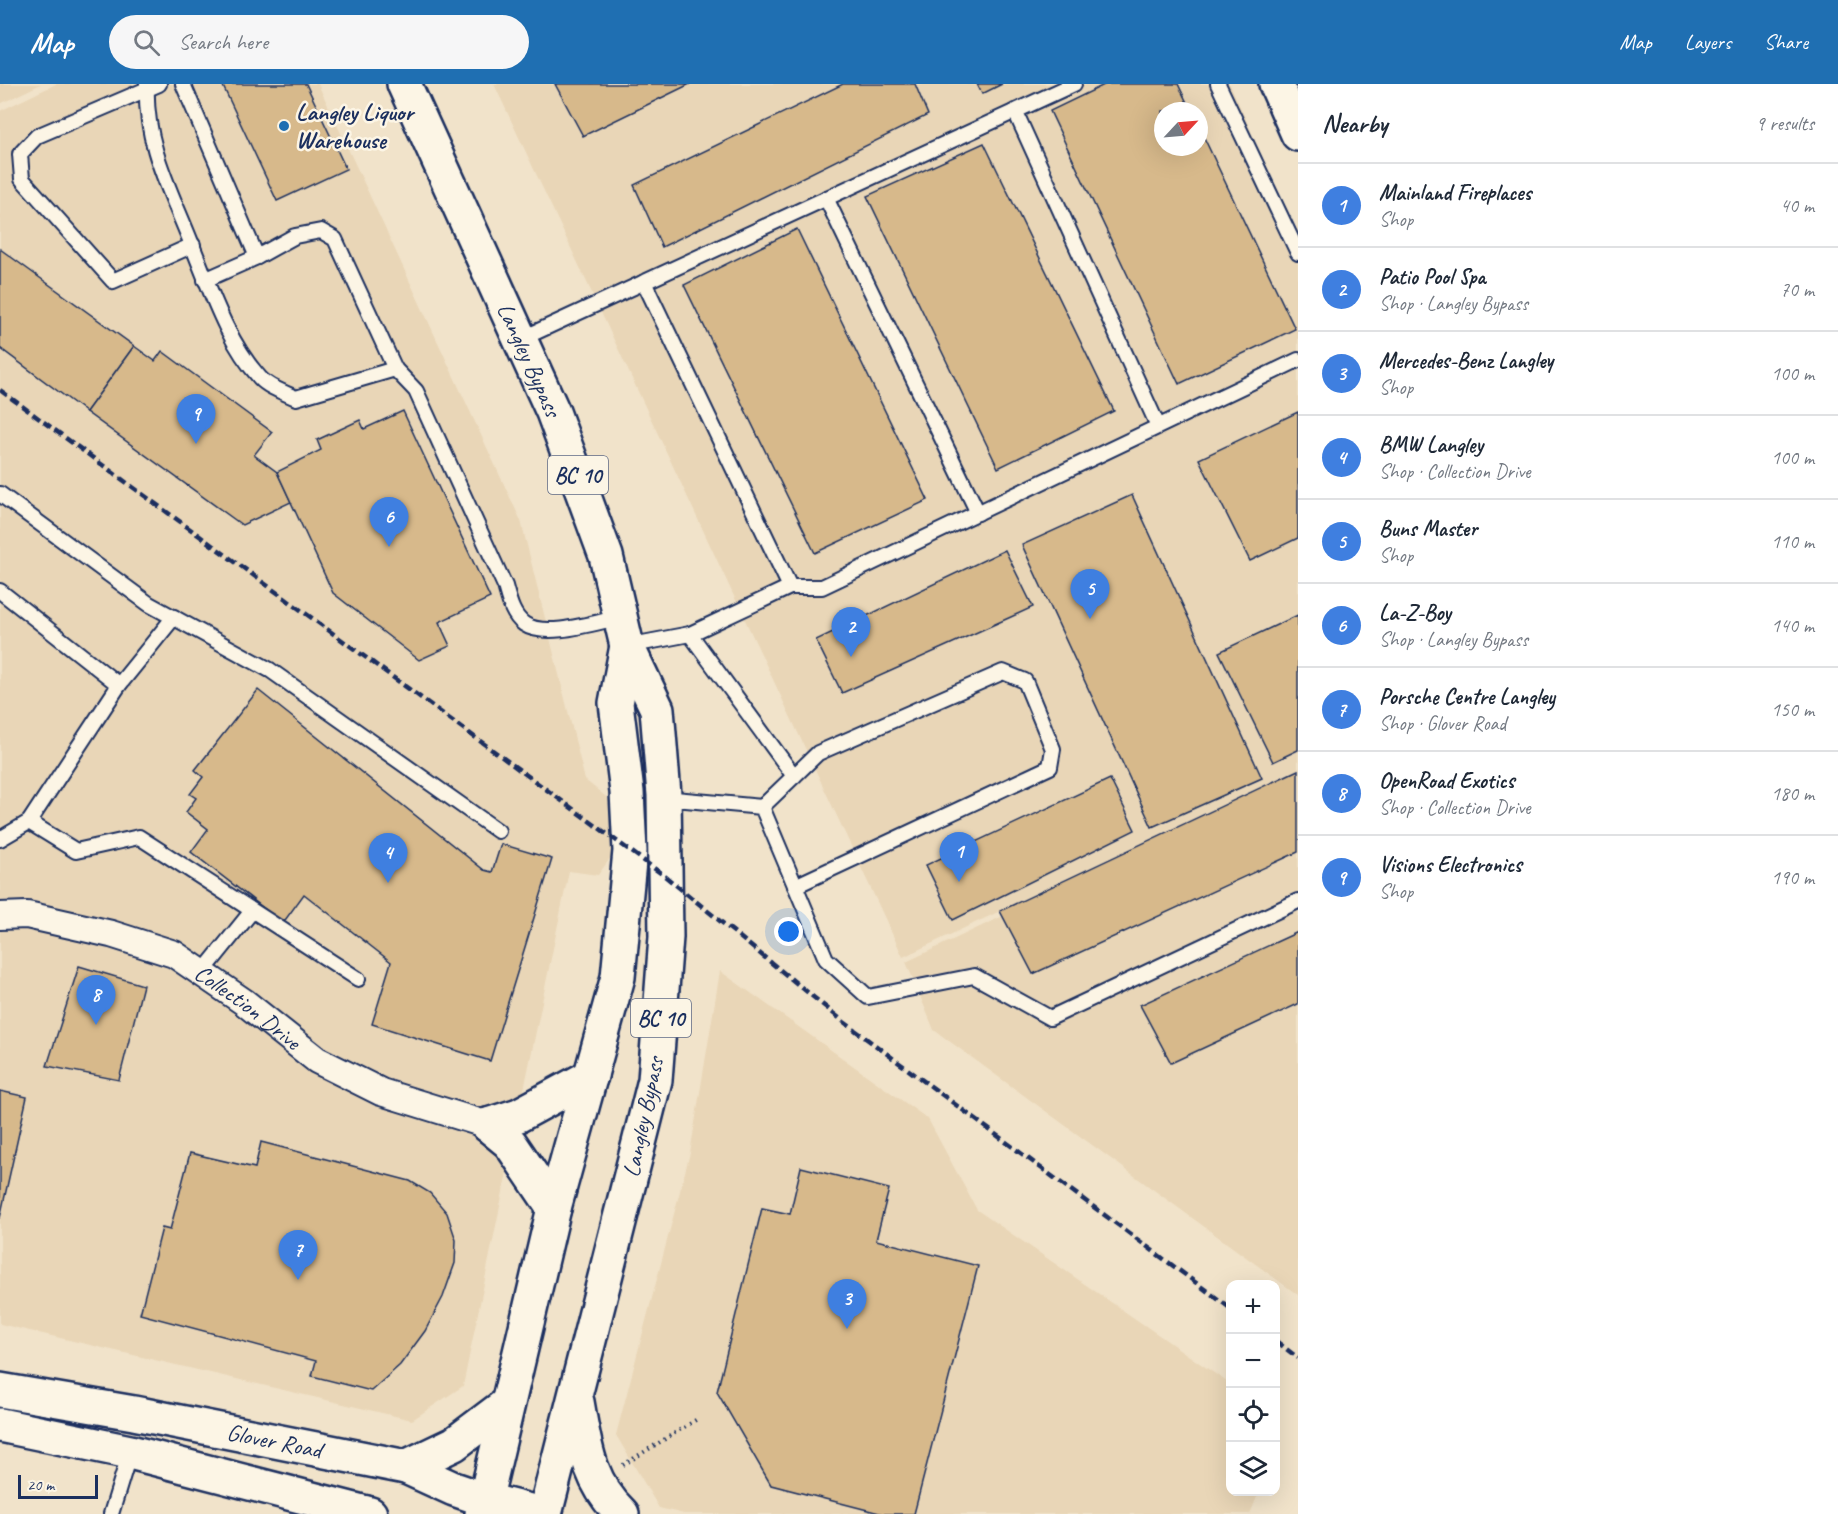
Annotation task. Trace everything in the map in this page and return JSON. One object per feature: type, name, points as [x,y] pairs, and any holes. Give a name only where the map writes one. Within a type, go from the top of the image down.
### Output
[{"type":"main road","name":"Langley Bypass","points":[[404,84],[521,339],[584,491],[606,556],[624,631],[657,709],[664,798],[666,937],[655,1080],[543,1514]]},
{"type":"main road","points":[[1276,84],[1298,134]]},
{"type":"main road","name":"Langley Bypass","points":[[484,1507],[554,1208],[618,977],[626,917],[630,851],[616,703],[624,631]]},
{"type":"main road","points":[[488,1125],[519,1115],[591,1076]]},
{"type":"main road","points":[[488,1125],[510,1143],[554,1208]]},
{"type":"main road","points":[[575,1387],[592,1474],[611,1504],[622,1514]]},
{"type":"main road","name":"Glover Road","points":[[0,1390],[134,1413],[406,1467],[454,1489],[484,1507],[543,1514]]},
{"type":"main road","points":[[406,1467],[454,1444],[507,1404]]},
{"type":"main road","name":"Glover Road","points":[[0,1425],[130,1452],[368,1514]]},
{"type":"street","name":"Collection Drive","points":[[0,916],[27,915],[111,934],[174,954],[317,1060],[381,1092],[488,1125]]},
{"type":"lane","points":[[183,84],[257,257]]},
{"type":"lane","points":[[521,339],[1074,84]]},
{"type":"lane","points":[[1218,84],[1298,253]]},
{"type":"lane","points":[[193,245],[113,281],[22,179],[20,154],[37,136],[151,86],[149,133],[160,171],[193,245],[205,280],[236,345],[262,381],[296,398],[395,369]]},
{"type":"lane","points":[[1015,111],[1158,426]]},
{"type":"lane","points":[[826,198],[978,513]]},
{"type":"lane","points":[[205,280],[257,257],[295,236],[321,231],[335,239],[395,369],[416,391],[505,586],[513,611],[524,624],[544,631],[690,634],[790,587],[822,587],[1298,360]]},
{"type":"lane","points":[[644,282],[790,587]]},
{"type":"lane","points":[[0,494],[149,604],[270,670],[498,831]]},
{"type":"lane","points":[[0,591],[119,685]]},
{"type":"lane","points":[[0,839],[29,822],[119,685],[174,617]]},
{"type":"lane","points":[[690,634],[794,776]]},
{"type":"lane","points":[[664,798],[762,807],[818,753],[1003,672],[1024,681],[1053,749],[1050,767],[795,886]]},
{"type":"lane","points":[[762,807],[826,959],[868,997],[974,976],[1050,1018],[1298,901]]},
{"type":"lane","points":[[29,822],[76,851],[138,837],[358,979]]},
{"type":"lane","points":[[202,973],[252,911]]},
{"type":"lane","points":[[111,1514],[130,1452]]},
{"type":"path","points":[[617,1469],[699,1419]]},
{"type":"shaded area","points":[[0,84],[41,84],[0,104]]},
{"type":"shaded area","points":[[56,84],[318,84],[521,521],[585,780],[610,800],[614,853],[598,875],[569,871],[463,1386],[412,1420],[0,1324],[0,111]]},
{"type":"shaded area","points":[[494,84],[1230,84],[1298,237],[1298,770],[903,957]]},
{"type":"shaded area","points":[[1298,776],[1298,1295],[934,1030],[906,962]]},
{"type":"shaded area","points":[[720,971],[928,1119],[977,1210],[1226,1381],[1226,1496],[1257,1496],[1250,1514],[684,1514],[659,1508],[616,1435],[690,1153]]},
{"type":"building","name":"Langley Liquor Warehouse","points":[[222,84],[306,84],[346,169],[277,201]]},
{"type":"building","points":[[555,84],[690,84],[583,136]]},
{"type":"building","points":[[843,84],[915,84],[928,115],[662,247],[634,185]]},
{"type":"building","points":[[977,84],[1002,84],[982,94]]},
{"type":"building","points":[[1106,84],[1178,84],[1187,102],[1154,102],[1154,156],[1208,156],[1208,146],[1295,329],[1179,384],[1050,111]]},
{"type":"building","points":[[984,143],[1114,411],[998,468],[867,196]]},
{"type":"building","points":[[797,229],[928,500],[815,553],[684,285]]},
{"type":"building","points":[[0,249],[134,346],[86,412],[0,348]]},
{"type":"building","points":[[134,346],[155,361],[162,351],[272,432],[254,455],[277,472],[291,502],[242,525],[86,412]]},
{"type":"building","points":[[403,411],[490,598],[439,622],[450,646],[419,660],[333,593],[277,472],[321,450],[317,440],[360,420],[364,429]]},
{"type":"building","points":[[1298,412],[1298,538],[1250,561],[1199,459]]},
{"type":"building","points":[[1132,495],[1262,778],[1152,827],[1022,545]]},
{"type":"building","points":[[1005,550],[1033,607],[842,693],[816,640]]},
{"type":"building","points":[[1298,615],[1298,750],[1273,762],[1219,652]]},
{"type":"building","points":[[258,690],[484,870],[492,872],[501,844],[552,859],[490,1061],[372,1024],[391,962],[304,894],[283,923],[191,852],[208,829],[186,812],[196,798],[190,794],[203,777],[195,770]]},
{"type":"building","points":[[1298,770],[1298,852],[1033,974],[1000,911]]},
{"type":"building","points":[[1110,779],[1135,830],[953,920],[926,865]]},
{"type":"building","points":[[1298,932],[1298,1004],[1171,1063],[1140,1005]]},
{"type":"building","points":[[79,966],[143,985],[119,1080],[47,1066]]},
{"type":"building","points":[[0,1091],[27,1097],[0,1218]]},
{"type":"building","points":[[261,1142],[410,1181],[430,1193],[447,1213],[456,1240],[455,1263],[443,1297],[425,1331],[400,1365],[371,1391],[312,1376],[316,1361],[140,1314],[162,1228],[170,1230],[190,1153],[255,1168]]},
{"type":"building","points":[[801,1167],[889,1189],[876,1240],[978,1266],[914,1514],[883,1514],[771,1485],[717,1392],[762,1208],[790,1214]]},
{"type":"railway","points":[[0,390],[666,877],[844,1022],[1226,1305]]},
{"type":"railway","points":[[1280,1344],[1298,1358]]},
{"type":"place","name":"Langley Liquor Warehouse","points":[[284,126]]},
{"type":"place","name":"Visions Electronics","points":[[196,444]]},
{"type":"place","name":"La-Z-Boy","points":[[389,547]]},
{"type":"place","name":"Buns Master","points":[[1090,619]]},
{"type":"place","name":"Patio Pool Spa","points":[[851,657]]},
{"type":"place","name":"Mainland Fireplaces","points":[[959,882]]},
{"type":"place","name":"BMW Langley","points":[[388,883]]},
{"type":"place","name":"OpenRoad Exotics","points":[[96,1025]]},
{"type":"place","name":"Porsche Centre Langley","points":[[298,1280]]},
{"type":"place","name":"Mercedes-Benz Langley","points":[[847,1329]]}]
